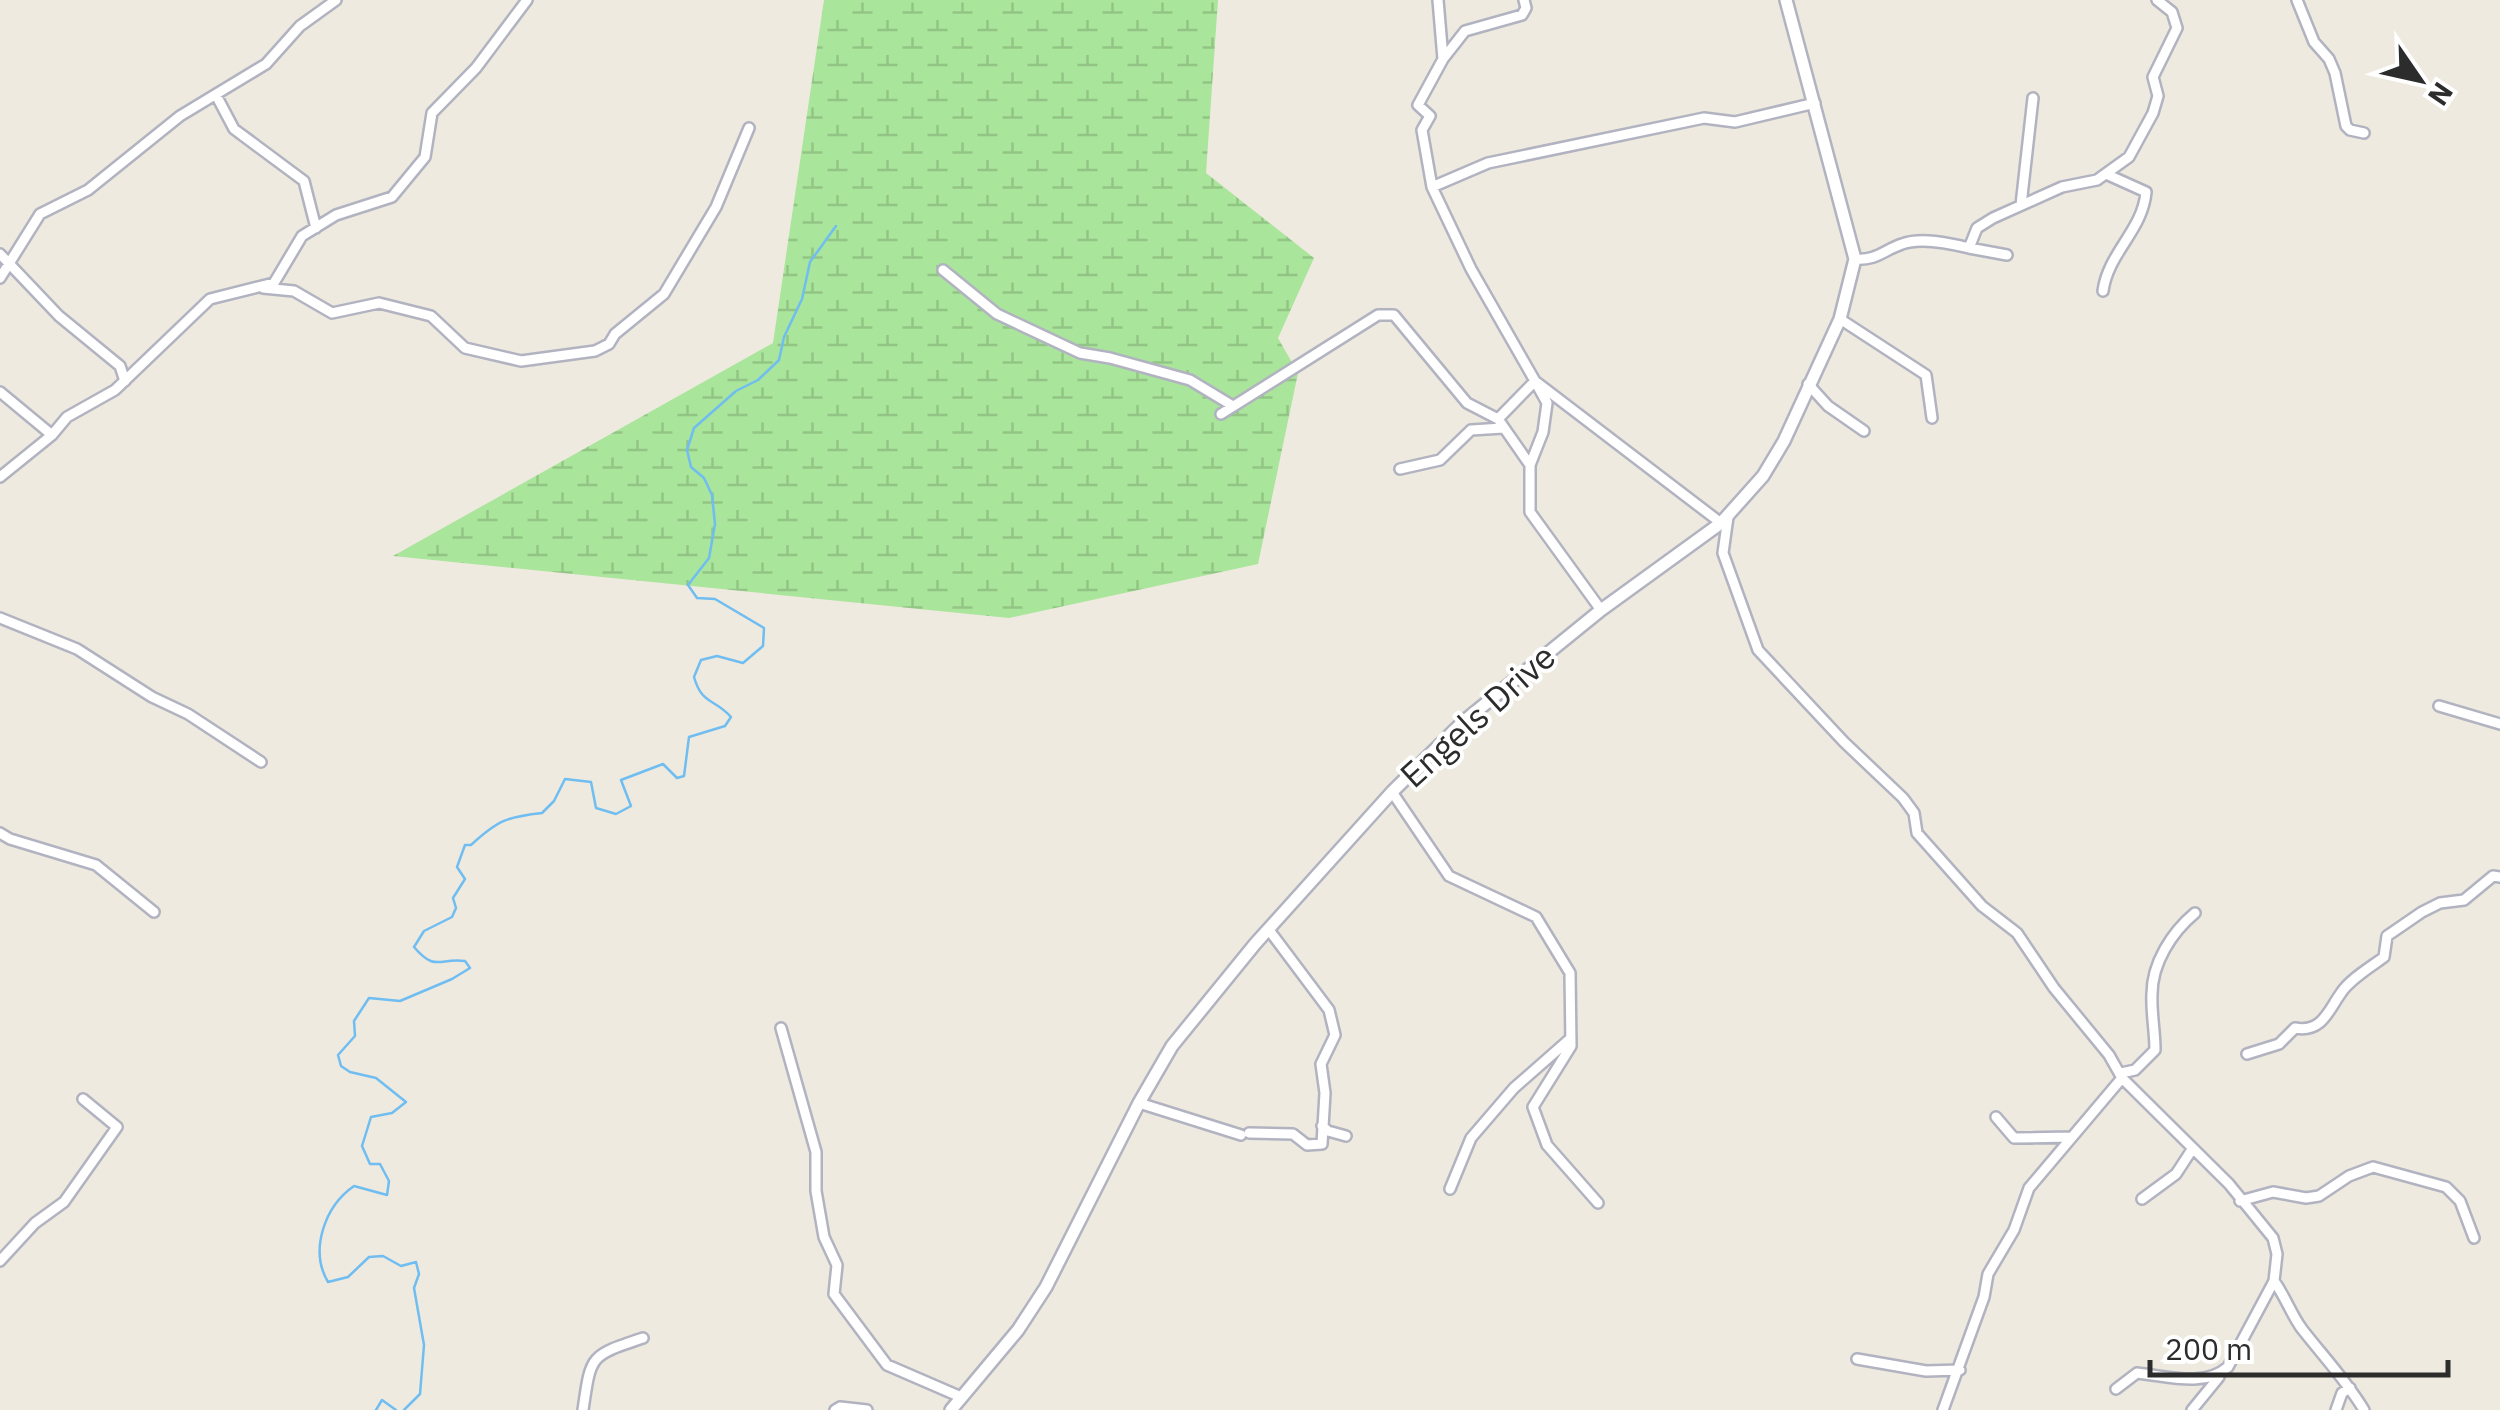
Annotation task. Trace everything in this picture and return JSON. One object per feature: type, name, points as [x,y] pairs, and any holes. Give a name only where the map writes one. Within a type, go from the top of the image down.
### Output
[{"type":"street","points":[[0,278],[40,214],[88,190],[180,116],[266,64],[300,26],[336,0]]},
{"type":"street","points":[[0,476],[67,417],[115,390],[210,299],[274,283],[302,236],[336,215],[392,197],[425,157],[432,113],[476,68],[527,0]]},
{"type":"street","points":[[1438,0],[1443,59]]},
{"type":"street","points":[[1524,0],[1526,8],[1522,15],[1465,31],[1443,59],[1418,105],[1430,116],[1422,130],[1432,188],[1471,268],[1547,403],[1543,432],[1530,465],[1530,512],[1601,610]]},
{"type":"street","name":"Engels Drive","points":[[951,1410],[1018,1330],[1046,1287],[1138,1103],[1172,1046],[1268,930],[1392,792],[1505,686],[1724,520],[1771,463],[1840,318],[1855,259],[1786,0]]},
{"type":"street","points":[[1968,248],[1977,228],[2062,187],[2096,180],[2130,157],[2153,113],[2158,96],[2153,77],[2177,28],[2172,12],[2157,0]]},
{"type":"street","points":[[2297,0],[2314,42],[2329,58],[2346,126],[2364,134]]},
{"type":"street","points":[[216,95],[234,129],[304,181],[316,228]]},
{"type":"street","points":[[2021,205],[2032,98]]},
{"type":"street","points":[[1432,188],[1488,163],[1704,118],[1735,122],[1815,103]]},
{"type":"street","points":[[259,287],[294,291],[332,313],[379,303],[431,316],[465,348],[521,361],[595,351],[609,344],[615,334],[664,294],[716,207],[749,128]]},
{"type":"street","points":[[2102,291],[2106,270],[2144,213],[2146,192],[2106,174]]},
{"type":"street","points":[[1855,259],[1880,257],[1905,242],[1946,243],[2007,254]]},
{"type":"street","points":[[0,254],[58,316],[120,366],[124,381]]},
{"type":"street","points":[[944,270],[998,314],[1080,353],[1190,380],[1233,406]]},
{"type":"street","points":[[1221,414],[1378,315],[1394,314],[1467,403],[1500,423],[1530,465]]},
{"type":"street","points":[[1840,318],[1926,375],[1932,418]]},
{"type":"street","points":[[1400,469],[1440,460],[1471,430],[1500,423],[1535,381]]},
{"type":"street","points":[[1535,381],[1724,520],[1723,553],[1758,650],[1903,798],[1914,813],[1917,833],[1982,906],[2017,934],[2054,988],[2109,1054],[2121,1076],[2229,1184],[2273,1238],[2277,1254],[2274,1281],[2228,1368],[2192,1410]]},
{"type":"street","points":[[1808,384],[1828,406],[1864,431]]},
{"type":"street","points":[[0,392],[52,434]]},
{"type":"street","points":[[0,618],[78,649],[262,762]]},
{"type":"street","points":[[2439,706],[2500,724]]},
{"type":"street","points":[[1392,792],[1449,876],[1536,917],[1570,972],[1571,1046],[1534,1107],[1546,1145],[1598,1202]]},
{"type":"street","points":[[0,833],[96,865],[154,912]]},
{"type":"street","points":[[2247,1054],[2279,1044],[2295,1028],[2308,1030],[2324,1020],[2341,992],[2384,956],[2387,936],[2422,912],[2464,900],[2493,876],[2500,877]]},
{"type":"street","points":[[1944,1410],[1984,1297],[1988,1274],[2014,1230],[2029,1188],[2121,1076],[2135,1070],[2155,1050],[2151,992],[2176,928],[2195,914]]},
{"type":"street","points":[[1138,1103],[1245,1134],[1293,1134],[1307,1144],[1322,1144],[1325,1093],[1321,1064],[1335,1035],[1329,1010],[1268,930]]},
{"type":"street","points":[[780,1028],[816,1152],[816,1192],[824,1237],[837,1265],[834,1294],[887,1365],[961,1397]]},
{"type":"street","points":[[1450,1189],[1471,1138],[1514,1088],[1571,1038]]},
{"type":"street","points":[[0,1262],[36,1223],[64,1202],[116,1128],[82,1100]]},
{"type":"street","points":[[1996,1117],[2014,1138],[2072,1137]]},
{"type":"street","points":[[1322,1126],[1328,1132],[1346,1136]]},
{"type":"street","points":[[2142,1199],[2176,1174],[2193,1148]]},
{"type":"street","points":[[2240,1200],[2273,1192],[2306,1198],[2319,1196],[2349,1176],[2373,1167],[2446,1187],[2460,1201],[2474,1238]]},
{"type":"street","points":[[2274,1281],[2288,1300],[2299,1326],[2364,1410]]},
{"type":"street","points":[[583,1410],[586,1373],[594,1358],[644,1338]]},
{"type":"street","points":[[1857,1358],[1926,1370],[1960,1370]]},
{"type":"street","points":[[2116,1388],[2137,1373],[2207,1380],[2228,1368]]},
{"type":"street","points":[[2336,1410],[2342,1393],[2350,1388]]},
{"type":"street","points":[[835,1410],[867,1410]]},
{"type":"green space","points":[[824,0],[1218,0],[1206,173],[1314,258],[1278,338],[1298,373],[1258,564],[1009,618],[393,556],[773,343]]},
{"type":"waterway","points":[[404,1410],[420,1394],[424,1345],[414,1288],[419,1274],[416,1262],[401,1266],[383,1256],[369,1257],[348,1277],[328,1282],[322,1270],[320,1243],[335,1205],[354,1186],[387,1195],[389,1181],[380,1164],[370,1164],[362,1146],[371,1117],[392,1113],[406,1102],[376,1078],[341,1066],[338,1055],[355,1036],[354,1021],[369,998],[400,1001],[470,968],[465,961],[433,962],[414,947],[424,931],[452,917],[456,908],[453,898],[465,879],[457,867],[465,845],[471,845],[504,821],[542,813],[554,801],[565,779],[591,782],[596,808],[616,814],[631,806],[621,780],[663,764],[677,778],[684,776],[689,737],[725,726],[731,717],[705,697],[694,677],[701,660],[717,656],[743,663],[763,646],[764,628],[715,599],[697,598],[688,585],[709,558],[715,524],[712,495],[704,478],[691,467],[687,450],[694,428],[779,360],[784,337],[802,299],[810,262],[836,226]]},
{"type":"waterway","points":[[376,1410],[382,1400],[396,1410]]}]
